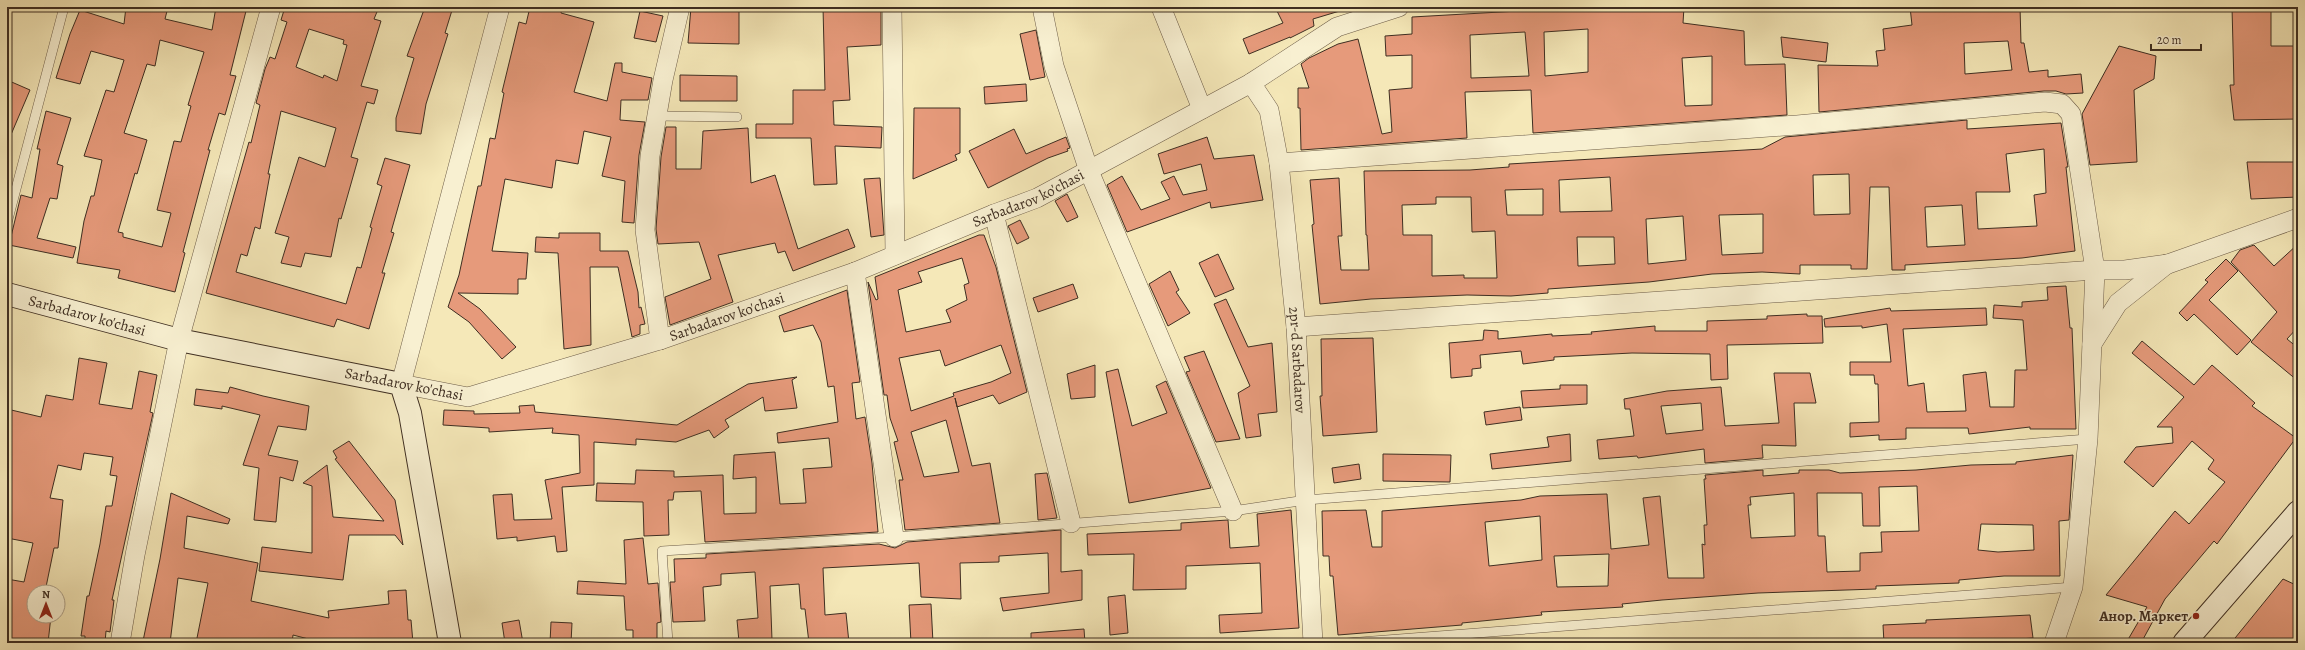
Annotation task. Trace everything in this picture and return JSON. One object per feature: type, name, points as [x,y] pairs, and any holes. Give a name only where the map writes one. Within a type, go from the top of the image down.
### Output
[{"type":"street","points":[[120,643],[135,555],[179,340],[271,7]]},
{"type":"street","points":[[450,643],[410,413],[401,384],[500,7]]},
{"type":"street","points":[[660,340],[645,230],[650,156],[680,7]]},
{"type":"street","points":[[892,7],[894,255]]},
{"type":"street","points":[[1042,7],[1054,66],[1089,171],[1233,511]]},
{"type":"street","points":[[1161,7],[1202,109]]},
{"type":"street","name":"Sarbadarov ko'chasi","points":[[7,294],[179,340],[468,397],[660,340],[855,272],[994,214],[1037,198],[1251,83],[1337,27],[1399,7]]},
{"type":"street","name":"2pr-d Sarbadarov","points":[[1251,83],[1268,110],[1279,163],[1296,327],[1313,643]]},
{"type":"street","points":[[1279,163],[1797,125],[2045,102],[2062,104],[2071,114],[2095,270],[2088,439],[2073,587],[2054,643]]},
{"type":"street","points":[[994,214],[1071,524]]},
{"type":"street","points":[[1296,327],[2095,270],[2125,270],[2168,264],[2298,218]]},
{"type":"street","points":[[2092,344],[2118,303],[2168,264]]},
{"type":"street","points":[[855,272],[894,537]]},
{"type":"street","points":[[2184,643],[2297,515]]},
{"type":"lane","points":[[7,223],[64,7]]},
{"type":"lane","points":[[657,116],[737,117]]},
{"type":"lane","points":[[668,643],[662,551],[894,537],[1071,524],[1233,511],[1306,500],[2088,439]]},
{"type":"lane","points":[[1347,643],[2073,587]]},
{"type":"building","points":[[126,7],[168,7],[165,19],[212,30],[216,7],[247,7],[230,75],[236,76],[225,115],[219,113],[208,150],[210,150],[183,252],[185,253],[175,292],[118,278],[120,270],[77,263],[84,221],[91,196],[94,196],[102,160],[84,156],[106,90],[114,92],[124,60],[91,51],[80,84],[56,78],[70,34],[80,10],[124,24]],"holes":[[[160,40],[204,52],[188,105],[191,106],[181,142],[174,141],[157,210],[171,213],[162,247],[123,237],[123,233],[118,232],[135,173],[137,174],[147,140],[124,133],[147,64],[155,66]]]},
{"type":"building","points":[[285,7],[379,7],[374,19],[381,21],[361,86],[378,90],[374,104],[367,102],[351,157],[358,159],[341,219],[339,218],[331,257],[305,253],[301,267],[281,263],[289,237],[275,233],[299,157],[325,167],[336,128],[281,111],[268,174],[270,174],[260,229],[255,227],[247,256],[241,254],[236,272],[346,304],[357,267],[361,268],[372,228],[370,227],[382,186],[377,184],[385,158],[410,165],[391,232],[394,233],[382,273],[385,273],[369,329],[337,319],[334,327],[206,293],[249,142],[251,143],[260,105],[256,103],[265,69],[270,57],[275,59],[287,22],[281,20]],"holes":[[[309,29],[344,40],[343,44],[347,45],[337,81],[324,75],[323,78],[296,67]]]},
{"type":"building","points":[[425,7],[453,7],[445,33],[448,34],[426,104],[421,134],[396,131],[396,118],[414,58],[407,56]]},
{"type":"building","points":[[530,7],[562,7],[561,13],[594,22],[574,92],[607,101],[615,63],[622,63],[622,72],[652,78],[648,100],[621,100],[620,120],[645,122],[639,155],[634,223],[622,222],[625,181],[602,176],[611,137],[584,131],[578,164],[556,160],[552,188],[505,179],[492,251],[528,253],[526,279],[518,279],[518,294],[458,293],[480,309],[516,347],[502,359],[469,322],[448,307],[459,275],[478,186],[481,186],[490,138],[495,139],[504,93],[502,92],[519,22],[526,24]]},
{"type":"building","points":[[691,7],[739,7],[739,44],[688,43]]},
{"type":"building","points":[[823,7],[881,7],[881,45],[847,47],[850,100],[833,101],[834,125],[882,127],[881,148],[835,146],[837,184],[814,185],[811,138],[756,138],[756,124],[793,124],[793,90],[825,90]]},
{"type":"building","points":[[1275,7],[1342,7],[1343,10],[1313,19],[1314,26],[1290,38],[1249,54],[1243,39],[1283,23]]},
{"type":"building","points":[[1589,7],[1684,7],[1683,23],[1744,31],[1745,65],[1785,64],[1787,115],[1533,133],[1531,90],[1465,92],[1467,138],[1301,150],[1298,88],[1309,88],[1301,64],[1309,58],[1338,44],[1358,39],[1382,134],[1392,132],[1389,90],[1412,88],[1412,55],[1386,56],[1385,36],[1412,34],[1412,17]],"holes":[[[1588,29],[1588,72],[1545,76],[1544,32]],[[1525,32],[1529,76],[1471,78],[1470,35]],[[1712,56],[1712,105],[1685,106],[1682,58]]]},
{"type":"building","points":[[1910,7],[2020,7],[2021,43],[2024,43],[2029,72],[2048,70],[2048,77],[2081,74],[2083,93],[2066,94],[2056,91],[2044,91],[1819,112],[1818,65],[1878,66],[1876,51],[1885,50],[1883,29],[1912,25]],"holes":[[[2008,41],[2012,70],[1965,74],[1964,43]]]},
{"type":"building","points":[[2232,7],[2271,7],[2271,46],[2298,46],[2298,119],[2234,120],[2230,85],[2234,85]]},
{"type":"building","points":[[640,11],[663,16],[656,42],[634,38]]},
{"type":"building","points":[[1036,30],[1045,77],[1030,80],[1020,34]]},
{"type":"building","points":[[1781,37],[1828,43],[1826,62],[1783,57]]},
{"type":"building","points":[[2119,46],[2156,56],[2154,79],[2134,90],[2137,162],[2090,165],[2082,114]]},
{"type":"building","points":[[680,75],[737,76],[737,101],[680,101]]},
{"type":"building","points":[[7,80],[30,90],[7,144]]},
{"type":"building","points":[[1026,84],[1027,101],[985,104],[984,87]]},
{"type":"building","points":[[914,108],[960,108],[960,153],[955,155],[957,160],[913,179]]},
{"type":"building","points":[[46,111],[71,118],[57,164],[63,166],[57,199],[50,198],[37,238],[76,247],[73,258],[9,245],[21,195],[32,198],[40,149],[37,149]]},
{"type":"building","points":[[1967,120],[1967,129],[2061,123],[2068,167],[2066,167],[2075,251],[2022,258],[1905,265],[1905,270],[1892,270],[1889,187],[1870,187],[1867,269],[1851,269],[1851,265],[1800,265],[1800,274],[1762,272],[1712,274],[1649,282],[1548,289],[1548,293],[1511,296],[1467,295],[1371,299],[1320,304],[1312,225],[1314,224],[1310,180],[1339,178],[1342,236],[1338,236],[1341,270],[1369,270],[1366,235],[1364,171],[1470,170],[1509,167],[1509,164],[1762,149],[1785,137]],"holes":[[[2044,149],[2046,193],[2034,195],[2037,226],[1978,229],[1976,192],[2010,192],[2006,154]],[[1849,174],[1850,214],[1814,215],[1813,175]],[[1610,177],[1612,211],[1560,212],[1559,180]],[[1543,189],[1543,215],[1507,215],[1505,190]],[[1436,197],[1471,197],[1472,232],[1495,231],[1497,278],[1464,278],[1464,275],[1432,276],[1432,235],[1403,235],[1402,205],[1436,204]],[[1962,205],[1965,245],[1927,247],[1925,207]],[[1763,214],[1763,253],[1722,255],[1719,215]],[[1683,216],[1686,260],[1648,264],[1646,219]],[[1577,237],[1614,237],[1615,264],[1578,266]]]},
{"type":"building","points":[[666,127],[676,127],[676,169],[701,169],[703,131],[748,128],[751,183],[775,175],[798,249],[848,229],[855,247],[793,271],[785,251],[778,253],[775,243],[718,255],[733,302],[670,325],[665,297],[711,279],[699,242],[658,244],[656,229],[661,157]]},
{"type":"building","points":[[1014,129],[1026,154],[1066,137],[1070,148],[1067,149],[1068,151],[1048,158],[988,188],[969,151]]},
{"type":"building","points":[[1207,137],[1214,159],[1254,155],[1263,200],[1211,208],[1210,202],[1127,232],[1107,185],[1122,176],[1141,210],[1170,199],[1161,182],[1174,176],[1183,195],[1207,190],[1201,164],[1164,174],[1158,154]]},
{"type":"building","points":[[2247,162],[2298,162],[2298,197],[2251,199]]},
{"type":"building","points":[[880,178],[884,235],[871,237],[864,179]]},
{"type":"building","points":[[1067,194],[1078,217],[1067,222],[1055,201]]},
{"type":"building","points":[[1020,220],[1029,238],[1017,244],[1008,226]]},
{"type":"building","points":[[559,233],[600,233],[600,251],[628,251],[638,292],[639,308],[641,307],[645,324],[640,325],[640,334],[632,337],[618,267],[590,267],[591,345],[564,349],[558,253],[535,252],[536,237],[559,238]]},
{"type":"building","points":[[979,235],[984,235],[996,267],[1027,392],[999,404],[993,395],[957,407],[972,466],[990,463],[1000,523],[905,530],[899,480],[903,480],[894,442],[898,441],[890,418],[887,395],[884,395],[868,282],[876,300],[878,299],[875,277]],"holes":[[[962,258],[969,283],[964,285],[967,300],[946,310],[951,322],[906,332],[898,290],[922,282],[918,272]],[[1001,345],[1011,373],[991,382],[953,393],[954,396],[911,411],[899,358],[940,350],[945,366]],[[946,420],[959,472],[924,477],[911,432]]]},
{"type":"building","points":[[2298,244],[2298,327],[2287,339],[2298,348],[2298,381],[2251,342],[2277,312],[2231,262],[2240,250],[2254,245],[2274,266]]},
{"type":"building","points":[[1218,254],[1234,289],[1215,297],[1199,263]]},
{"type":"building","points":[[2226,259],[2238,271],[2209,300],[2251,340],[2237,355],[2194,314],[2187,321],[2179,313],[2208,282],[2205,280]]},
{"type":"building","points":[[1170,271],[1179,290],[1176,292],[1190,313],[1168,326],[1149,284]]},
{"type":"building","points":[[1073,284],[1078,298],[1038,312],[1033,298]]},
{"type":"building","points":[[2066,286],[2070,328],[2072,328],[2076,429],[2030,429],[2030,427],[1969,434],[1968,428],[1906,428],[1906,439],[1879,440],[1879,435],[1850,437],[1850,423],[1879,422],[1878,384],[1875,384],[1874,375],[1850,375],[1850,362],[1891,362],[1887,324],[1862,328],[1862,326],[1825,327],[1824,319],[1890,308],[1891,311],[1986,308],[1987,325],[1903,329],[1908,386],[1924,383],[1927,412],[1966,411],[1963,375],[1986,372],[1990,407],[2014,407],[2015,370],[2027,370],[2023,320],[1993,318],[1994,305],[2022,307],[2022,302],[2048,300],[2047,287]]},
{"type":"building","points":[[847,290],[860,382],[852,383],[856,419],[865,417],[872,463],[878,532],[705,542],[701,491],[674,492],[673,500],[668,500],[669,535],[644,536],[643,502],[596,501],[597,483],[635,484],[636,470],[674,471],[674,477],[723,475],[724,514],[756,513],[756,477],[733,479],[734,455],[775,452],[780,504],[806,503],[803,469],[832,467],[829,438],[778,443],[777,433],[838,422],[834,386],[828,387],[821,342],[813,325],[784,332],[779,316]]},
{"type":"building","points":[[1226,299],[1248,347],[1272,343],[1277,412],[1258,414],[1261,436],[1246,438],[1238,393],[1250,386],[1214,304]]},
{"type":"building","points":[[1807,314],[1807,316],[1822,316],[1823,343],[1727,345],[1728,379],[1711,380],[1710,354],[1632,353],[1554,357],[1554,360],[1523,364],[1521,351],[1480,355],[1481,368],[1472,369],[1472,376],[1451,378],[1449,343],[1483,340],[1484,330],[1498,331],[1498,339],[1552,334],[1552,336],[1592,334],[1591,332],[1655,326],[1655,331],[1707,331],[1707,321],[1767,319],[1767,316]]},
{"type":"building","points":[[1373,338],[1377,432],[1323,436],[1320,396],[1322,396],[1321,339]]},
{"type":"building","points":[[2142,341],[2194,385],[2212,365],[2255,403],[2252,406],[2296,438],[2217,544],[2214,541],[2165,599],[2141,643],[2126,643],[2147,607],[2106,595],[2175,511],[2189,524],[2225,482],[2208,469],[2214,460],[2192,441],[2153,487],[2124,462],[2136,447],[2173,443],[2172,427],[2157,427],[2184,397],[2132,353]]},
{"type":"building","points":[[1204,351],[1240,439],[1216,442],[1186,372],[1190,371],[1184,357]]},
{"type":"building","points":[[79,358],[107,363],[99,404],[132,409],[139,371],[157,375],[150,412],[153,413],[152,418],[112,600],[114,600],[110,632],[106,631],[105,643],[85,643],[85,636],[81,636],[87,596],[89,596],[100,544],[106,506],[112,506],[117,476],[110,475],[113,457],[84,453],[81,470],[58,465],[50,498],[63,500],[58,548],[54,548],[47,584],[26,584],[26,624],[50,624],[48,643],[7,643],[7,579],[24,582],[33,543],[7,538],[7,409],[41,417],[46,395],[73,400]]},
{"type":"building","points":[[1095,365],[1095,397],[1071,399],[1067,374]]},
{"type":"building","points":[[1118,369],[1132,426],[1167,413],[1156,386],[1166,381],[1211,488],[1129,503],[1106,372]]},
{"type":"building","points":[[1774,373],[1810,373],[1816,403],[1794,403],[1796,446],[1762,445],[1763,458],[1705,463],[1704,449],[1638,458],[1637,456],[1599,459],[1597,440],[1634,436],[1630,409],[1625,409],[1624,399],[1667,391],[1721,387],[1725,426],[1779,423]],"holes":[[[1701,403],[1703,430],[1666,434],[1661,406]]]},
{"type":"building","points":[[797,377],[792,380],[797,408],[765,411],[763,397],[725,420],[729,427],[714,438],[709,430],[676,442],[636,439],[636,445],[594,442],[594,485],[562,487],[567,551],[557,552],[555,536],[517,541],[517,537],[497,539],[493,495],[512,494],[514,520],[552,519],[545,480],[580,473],[579,435],[552,433],[553,428],[489,432],[489,428],[443,425],[444,410],[474,411],[474,414],[520,413],[519,406],[534,405],[535,412],[677,425],[748,384]]},
{"type":"building","points":[[1560,385],[1587,385],[1587,404],[1523,408],[1521,391],[1560,389]]},
{"type":"building","points":[[230,387],[309,406],[306,430],[278,426],[268,455],[298,461],[293,481],[280,477],[276,522],[254,520],[259,468],[243,465],[260,415],[222,406],[222,409],[194,405],[196,389],[228,393]]},
{"type":"building","points":[[1520,407],[1522,420],[1486,425],[1484,412]]},
{"type":"building","points":[[1570,434],[1571,461],[1492,469],[1490,454],[1549,447],[1547,437]]},
{"type":"building","points":[[349,441],[395,500],[403,545],[395,535],[349,535],[343,580],[259,571],[262,547],[312,553],[312,486],[303,483],[327,465],[333,517],[384,521],[335,459],[337,458],[333,451]]},
{"type":"building","points":[[1383,454],[1451,455],[1450,482],[1383,481]]},
{"type":"building","points":[[2073,455],[2069,520],[2059,521],[2060,576],[2004,576],[1959,580],[1959,583],[1876,586],[1876,589],[1758,593],[1662,600],[1622,604],[1623,607],[1541,612],[1542,615],[1462,623],[1462,625],[1338,635],[1333,576],[1330,576],[1329,556],[1323,556],[1322,511],[1366,510],[1372,547],[1382,547],[1382,511],[1521,500],[1540,496],[1607,494],[1611,549],[1649,545],[1643,498],[1660,496],[1668,578],[1704,578],[1702,544],[1705,545],[1704,525],[1707,525],[1705,475],[1763,470],[1763,476],[1799,473],[1799,470],[1829,470],[1840,473],[1916,470],[1971,465],[2016,464],[2016,462]],"holes":[[[1917,486],[1919,531],[1881,532],[1882,552],[1860,553],[1860,571],[1827,572],[1825,536],[1818,536],[1817,493],[1862,493],[1863,526],[1880,526],[1879,487]],[[1794,493],[1795,536],[1751,538],[1748,505],[1751,505],[1750,497]],[[1540,516],[1542,560],[1489,566],[1485,522]],[[1981,524],[2033,525],[2034,550],[1998,552],[1978,550]],[[1609,554],[1608,586],[1557,587],[1554,556]]]},
{"type":"building","points":[[1359,464],[1361,479],[1334,483],[1332,468]]},
{"type":"building","points":[[1047,473],[1057,518],[1038,520],[1035,474]]},
{"type":"building","points":[[171,493],[230,519],[228,524],[187,516],[184,548],[258,563],[251,601],[329,618],[328,611],[389,604],[388,591],[406,590],[408,620],[411,620],[413,643],[324,643],[293,635],[292,643],[196,643],[208,583],[178,578],[170,643],[143,641],[160,559]]},
{"type":"building","points":[[1291,510],[1299,628],[1220,633],[1219,615],[1262,613],[1260,563],[1186,566],[1186,589],[1133,590],[1134,554],[1088,555],[1087,534],[1181,530],[1181,523],[1228,520],[1230,548],[1259,546],[1257,514]]},
{"type":"building","points":[[1061,530],[1061,572],[1082,570],[1082,600],[1003,611],[1000,598],[1049,593],[1048,553],[999,556],[999,562],[960,563],[961,599],[921,597],[919,563],[823,568],[825,615],[846,613],[849,643],[809,643],[805,609],[801,609],[799,584],[770,586],[772,640],[739,642],[737,620],[758,618],[755,572],[721,574],[721,585],[703,587],[705,621],[673,622],[670,582],[675,582],[674,559],[706,558],[706,554],[879,544],[895,548],[907,542]]},
{"type":"building","points":[[643,538],[648,584],[658,583],[661,622],[657,623],[657,643],[633,643],[633,630],[626,630],[624,596],[577,594],[578,581],[626,584],[624,540]]},
{"type":"building","points":[[2283,579],[2298,586],[2298,625],[2294,643],[2231,643]]},
{"type":"building","points":[[1125,595],[1128,633],[1110,635],[1108,597]]},
{"type":"building","points":[[931,604],[933,643],[911,643],[909,605]]},
{"type":"building","points":[[2030,615],[2033,638],[1963,643],[1884,643],[1883,625],[1926,623],[1926,620]]},
{"type":"building","points":[[519,620],[523,643],[505,643],[502,623]]},
{"type":"building","points":[[551,622],[572,623],[571,643],[550,643]]},
{"type":"building","points":[[1084,629],[1085,643],[1031,643],[1031,633]]},
{"type":"place","name":"Анор. Маркет","points":[[2196,616]]}]
